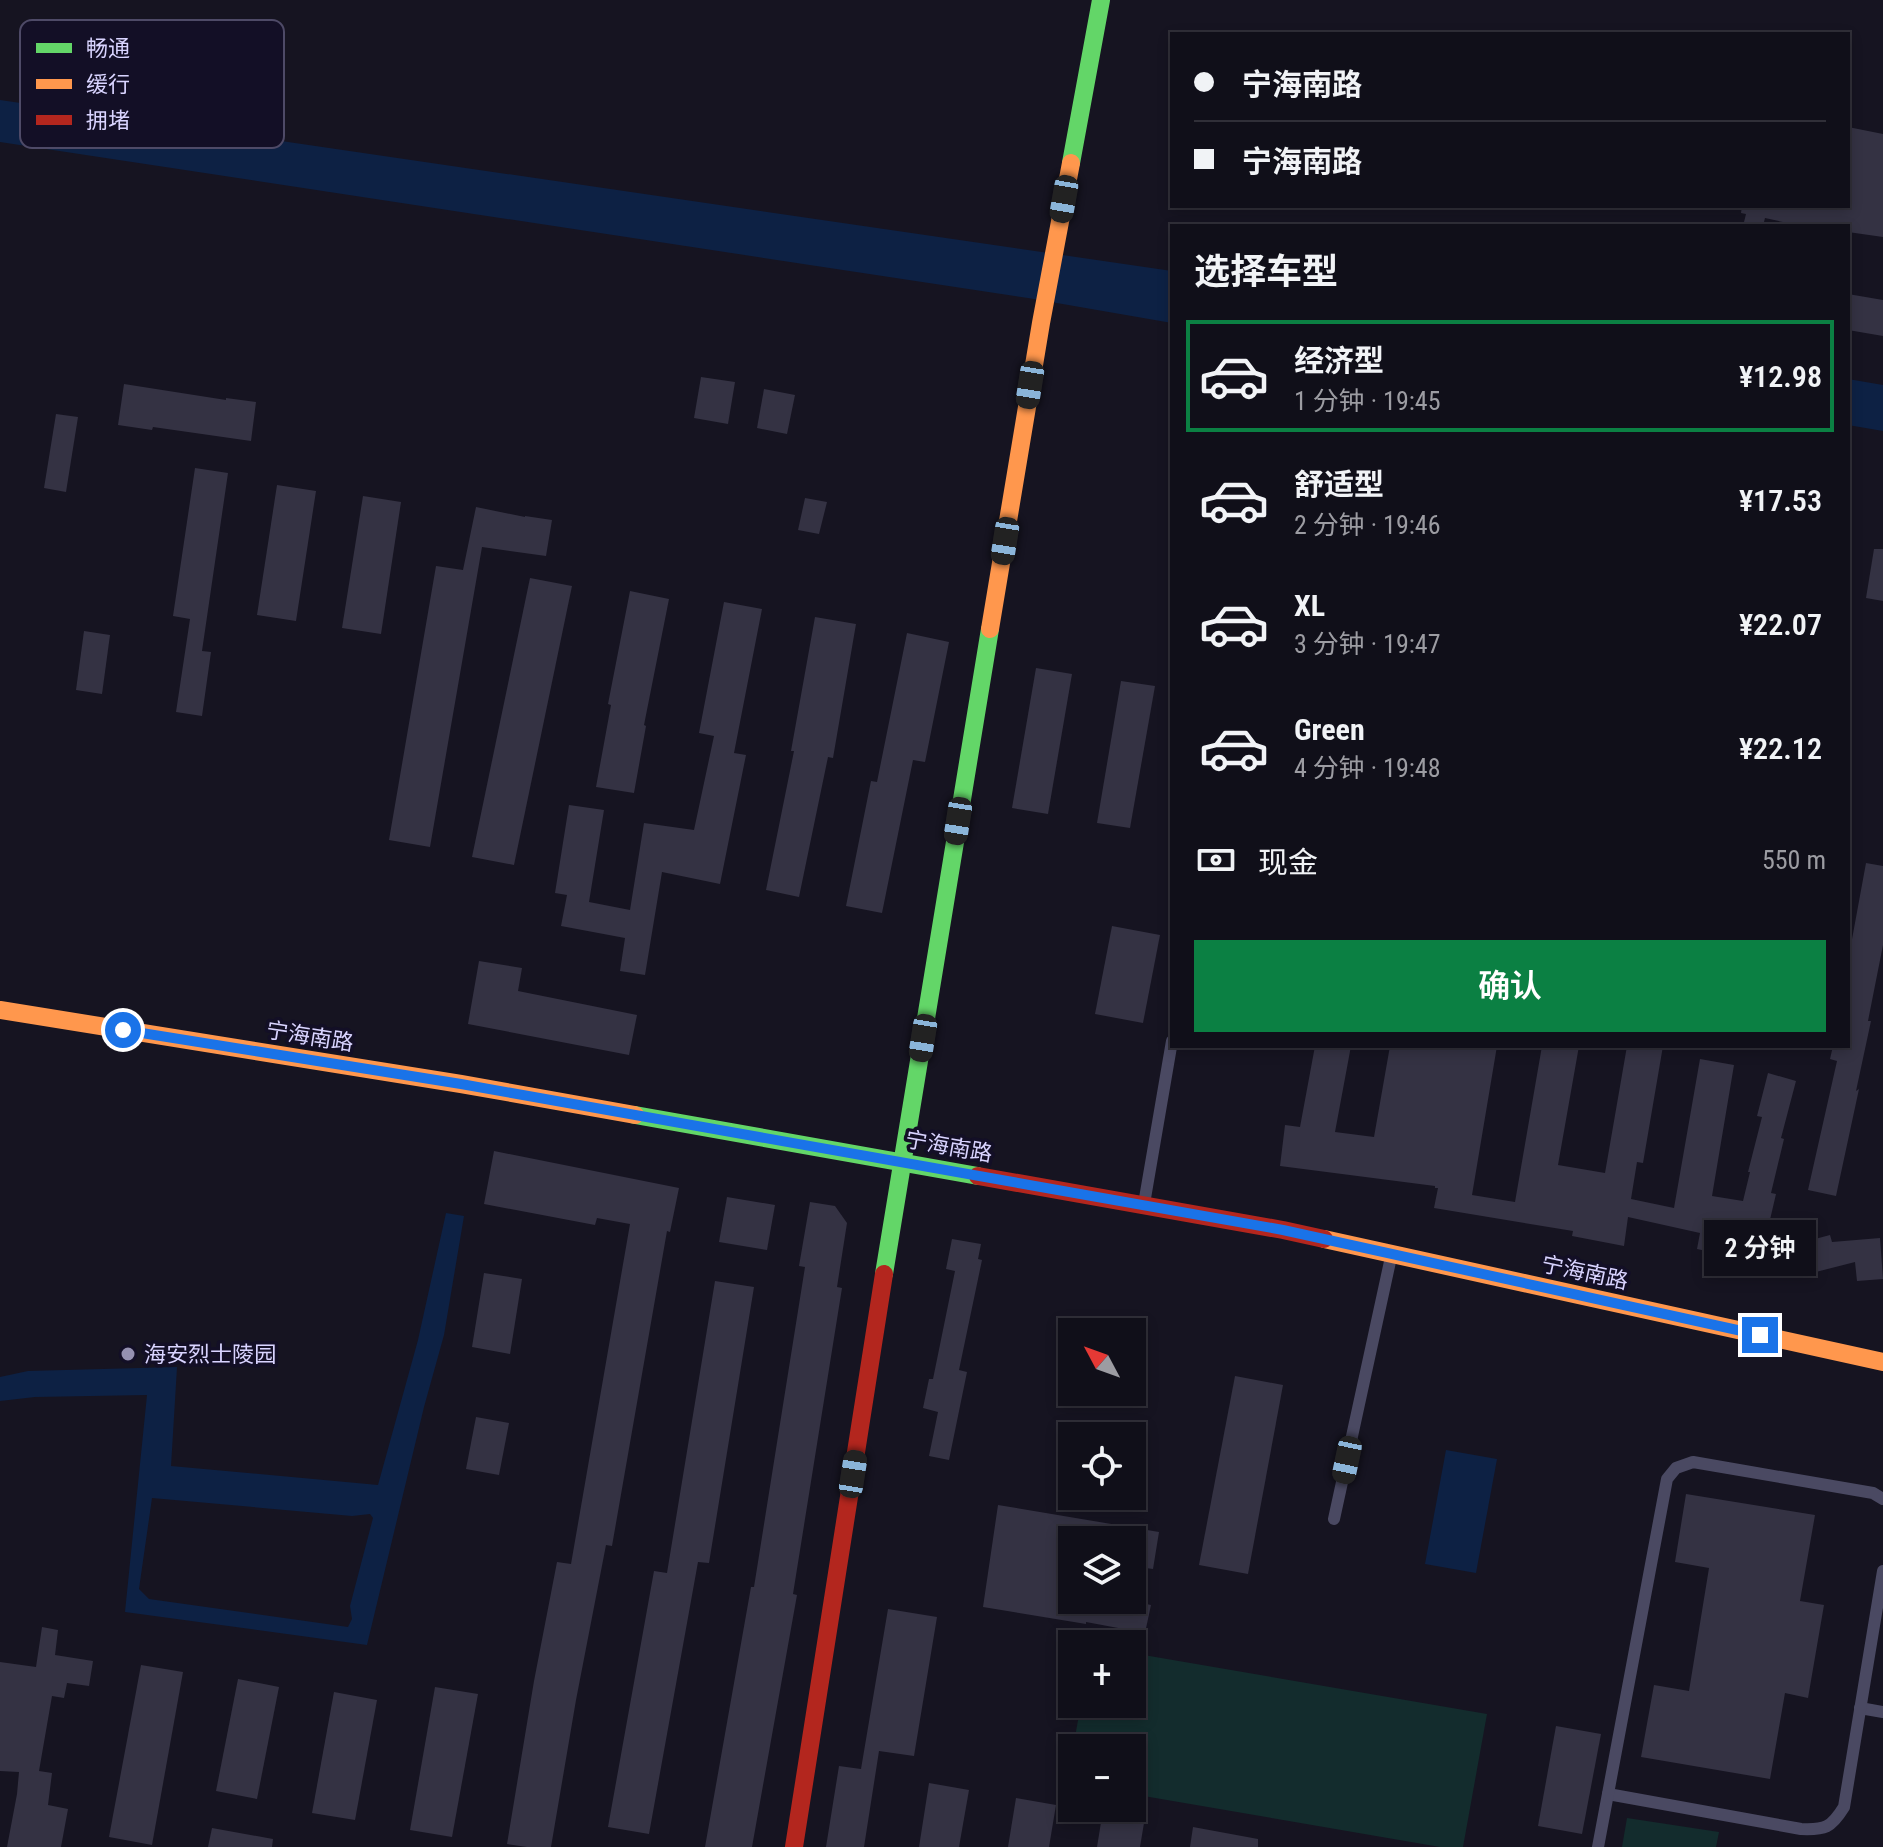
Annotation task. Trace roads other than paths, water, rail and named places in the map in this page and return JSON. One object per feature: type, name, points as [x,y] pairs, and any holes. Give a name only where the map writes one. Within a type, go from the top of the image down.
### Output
[{"type":"street","points":[[794,1847],[902,1163],[1043,312],[1101,0]]},
{"type":"street","name":"宁海南路","points":[[0,1010],[461,1084],[1283,1230],[1883,1362]]},
{"type":"lane","points":[[1143,1205],[1171,1048]]},
{"type":"lane","points":[[1334,1519],[1392,1254]]},
{"type":"lane","points":[[1598,1847],[1667,1479],[1676,1468],[1693,1462],[1873,1493],[1883,1499]]},
{"type":"lane","points":[[1608,1794],[1801,1829],[1821,1830],[1835,1821],[1844,1807],[1879,1616],[1883,1571]]},
{"type":"lane","points":[[1860,1708],[1883,1712]]},
{"type":"water","points":[[0,100],[20,103],[20,145],[0,142]]},
{"type":"water","points":[[284,141],[1170,271],[1170,323],[1028,298],[40,148],[284,148]]},
{"type":"water","points":[[1850,379],[1883,385],[1883,431],[1850,425]]},
{"type":"water","points":[[446,1213],[464,1216],[444,1335],[367,1645],[125,1612],[147,1395],[35,1397],[0,1401],[0,1377],[28,1371],[177,1367],[171,1466],[378,1485],[418,1340]],"holes":[[[152,1498],[352,1516],[370,1514],[373,1518],[350,1606],[352,1619],[348,1627],[149,1599],[139,1589]]]},
{"type":"water","points":[[1446,1450],[1497,1459],[1476,1573],[1425,1564]]},
{"type":"place","name":"海安烈士陵园","points":[[128,1354]]}]
